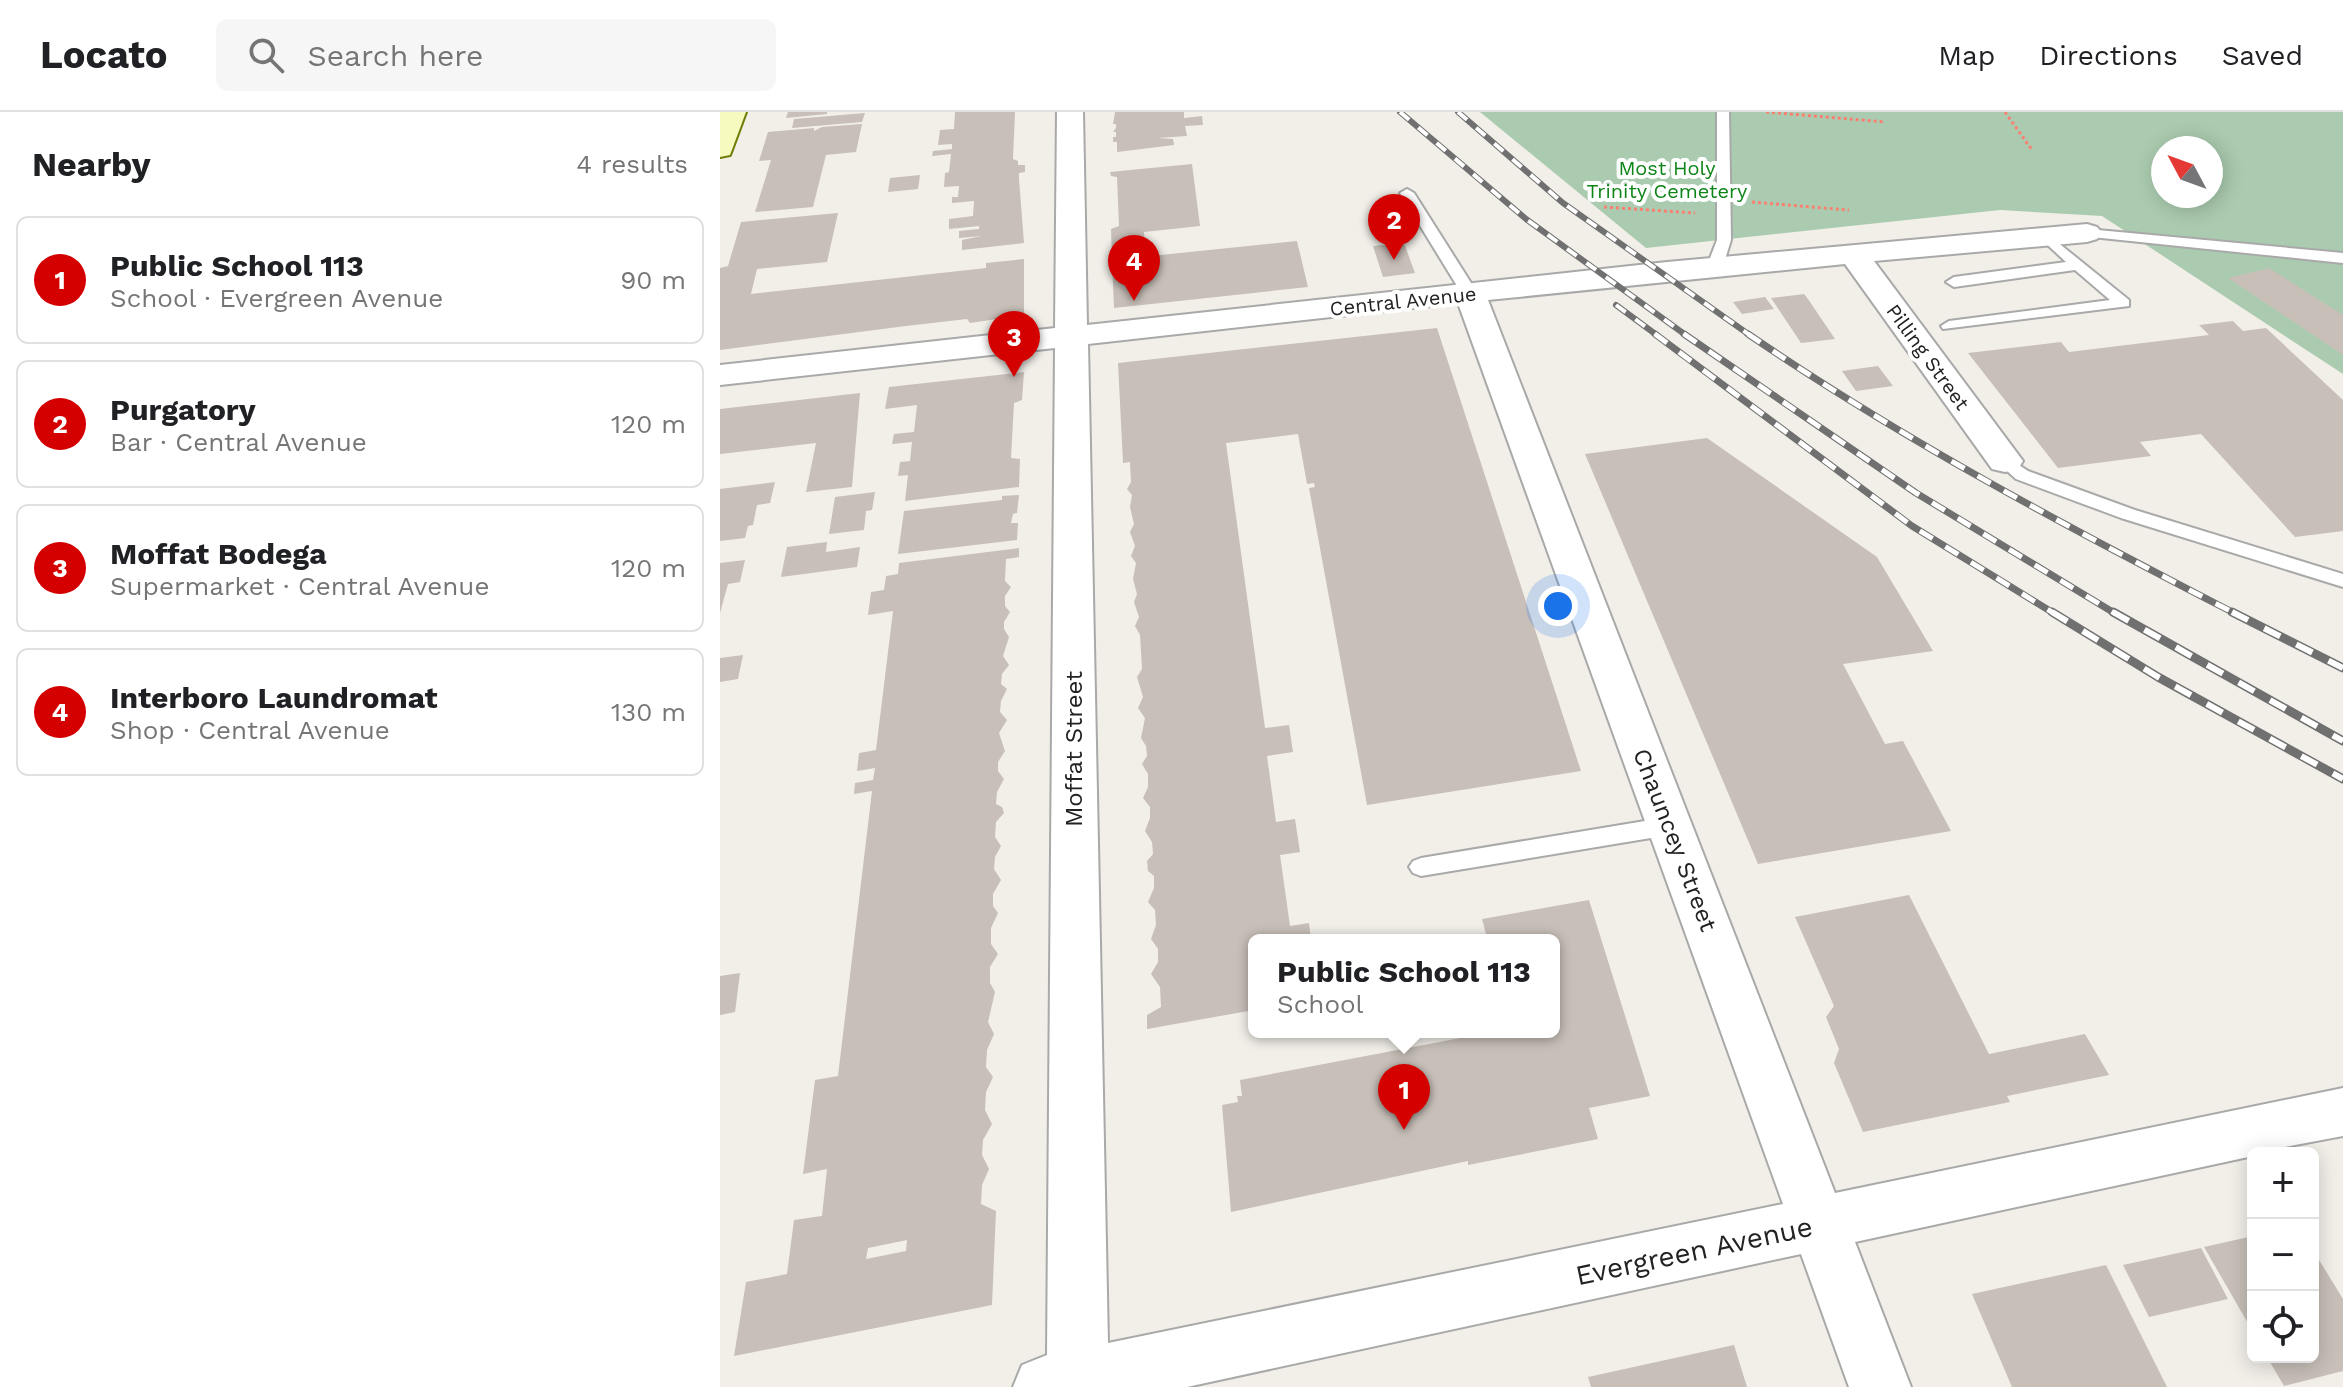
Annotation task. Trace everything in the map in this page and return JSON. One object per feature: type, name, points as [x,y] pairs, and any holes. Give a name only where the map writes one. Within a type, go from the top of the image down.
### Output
[{"type":"main road","points":[[720,149],[733,112]]},
{"type":"street","name":"Moffat Street","points":[[1067,1385],[1072,339],[1070,112]]},
{"type":"street","name":"Central Avenue","points":[[720,375],[1072,339],[1715,266],[2087,233]]},
{"type":"street","name":"Pilling Street","points":[[1852,253],[2005,461]]},
{"type":"street","name":"Chauncey Street","points":[[1470,294],[1880,1387]]},
{"type":"street","name":"Evergreen Avenue","points":[[1067,1385],[2343,1112]]},
{"type":"lane","points":[[1715,266],[1724,240],[1723,112]]},
{"type":"lane","points":[[1407,193],[1470,294]]},
{"type":"lane","points":[[2087,233],[2343,258]]},
{"type":"lane","points":[[1949,326],[2123,303],[2046,237]]},
{"type":"lane","points":[[1954,282],[2078,265]]},
{"type":"lane","points":[[2005,461],[2022,475],[2128,514],[2343,581]]},
{"type":"lane","points":[[1421,867],[1669,826]]},
{"type":"path","points":[[1766,112],[1885,122]]},
{"type":"path","points":[[2005,112],[2032,150]]},
{"type":"path","points":[[1723,199],[1849,210]]},
{"type":"path","points":[[1604,207],[1723,215]]},
{"type":"green space","name":"Most Holy Trinity Cemetery","points":[[1480,112],[2343,112],[2343,374],[2102,216],[2000,210],[1646,248]]},
{"type":"building","points":[[788,112],[827,112],[827,114],[786,118]]},
{"type":"building","points":[[955,112],[1015,112],[1013,159],[1018,161],[1018,165],[1025,165],[1025,172],[1019,173],[1024,243],[962,250],[962,240],[981,236],[959,238],[959,231],[979,229],[979,226],[949,229],[949,219],[973,216],[974,201],[952,203],[952,197],[958,197],[959,186],[944,187],[951,154],[932,156],[933,151],[952,149],[952,144],[938,145],[940,130],[954,129]]},
{"type":"building","points":[[1115,112],[1184,112],[1184,118],[1202,116],[1203,125],[1185,126],[1187,136],[1158,138],[1173,139],[1174,145],[1117,152],[1117,142],[1113,142],[1113,137],[1116,137],[1116,132],[1113,132],[1116,128],[1113,124]]},
{"type":"building","points":[[865,113],[862,122],[792,128],[794,119]]},
{"type":"building","points":[[862,124],[856,152],[826,155],[813,207],[755,212],[771,160],[759,161],[768,132],[814,128],[814,131],[822,127]]},
{"type":"building","points":[[1192,164],[1200,226],[1144,232],[1145,252],[1112,258],[1111,229],[1119,226],[1117,177],[1111,176],[1110,172]]},
{"type":"building","points":[[920,175],[918,189],[888,192],[890,178]]},
{"type":"building","points":[[838,213],[827,262],[757,269],[751,294],[986,268],[986,263],[1024,259],[1024,315],[970,323],[967,319],[906,326],[720,350],[720,268],[728,266],[741,222]]},
{"type":"building","points":[[1297,241],[1308,287],[1114,308],[1112,260]]},
{"type":"building","points":[[1404,243],[1415,273],[1383,277],[1373,246]]},
{"type":"building","points":[[2269,268],[2343,315],[2343,355],[2228,278]]},
{"type":"building","points":[[1804,294],[1835,339],[1801,343],[1771,298]]},
{"type":"building","points":[[1765,297],[1774,309],[1742,314],[1733,302]]},
{"type":"building","points":[[2233,321],[2243,331],[2266,328],[2343,400],[2343,531],[2295,537],[2201,434],[2140,442],[2151,456],[2058,468],[1968,353],[2061,342],[2069,352],[2209,335],[2199,325]]},
{"type":"building","points":[[1437,328],[1581,771],[1367,805],[1309,488],[1315,487],[1314,483],[1307,484],[1298,434],[1226,443],[1265,728],[1289,725],[1293,752],[1267,756],[1276,822],[1295,819],[1300,852],[1280,855],[1290,926],[1309,923],[1310,934],[1248,934],[1248,1011],[1147,1029],[1147,1015],[1161,1007],[1160,987],[1151,974],[1158,962],[1158,949],[1151,939],[1156,925],[1155,910],[1148,902],[1154,888],[1154,876],[1148,871],[1147,861],[1153,854],[1152,842],[1145,831],[1150,807],[1143,798],[1148,787],[1148,774],[1142,764],[1147,756],[1141,738],[1145,718],[1138,708],[1143,697],[1137,677],[1142,669],[1140,635],[1135,626],[1139,617],[1134,602],[1137,594],[1133,579],[1136,563],[1131,556],[1135,546],[1130,532],[1134,524],[1130,507],[1132,495],[1127,489],[1131,482],[1130,462],[1123,463],[1118,363]]},
{"type":"building","points":[[1878,366],[1893,386],[1856,391],[1842,371]]},
{"type":"building","points":[[1024,372],[1022,400],[1014,403],[1011,458],[1020,459],[1019,487],[905,501],[908,475],[898,476],[900,462],[910,461],[912,442],[892,444],[894,434],[914,432],[917,405],[885,409],[889,387]]},
{"type":"building","points":[[860,393],[852,487],[806,492],[816,443],[720,454],[720,409]]},
{"type":"building","points":[[1707,438],[1877,557],[1933,651],[1843,664],[1885,744],[1903,741],[1951,831],[1758,864],[1585,454]]},
{"type":"building","points":[[775,482],[770,503],[757,505],[753,525],[748,526],[745,538],[720,541],[720,489]]},
{"type":"building","points":[[875,492],[872,510],[866,511],[864,530],[829,534],[835,497]]},
{"type":"building","points":[[1019,495],[1017,513],[1013,514],[1011,523],[1018,523],[1017,540],[898,554],[904,511],[1002,500],[1002,496]]},
{"type":"building","points":[[827,542],[826,552],[860,547],[857,567],[781,577],[787,547]]},
{"type":"building","points":[[1019,548],[1019,557],[1006,559],[1005,581],[1011,587],[1005,596],[1005,606],[1010,612],[1004,622],[1009,637],[1003,656],[1009,665],[1002,674],[1001,684],[1007,689],[1000,712],[1007,720],[999,733],[1005,751],[998,762],[998,771],[1004,779],[997,792],[996,804],[1002,807],[1004,813],[996,822],[995,837],[1001,846],[995,857],[994,869],[1001,880],[993,894],[993,906],[998,913],[991,928],[991,944],[998,954],[990,967],[990,983],[995,992],[988,1022],[994,1034],[987,1050],[986,1067],[993,1077],[986,1092],[985,1110],[992,1124],[983,1140],[982,1155],[989,1169],[982,1185],[981,1204],[996,1211],[992,1305],[734,1356],[746,1282],[787,1274],[794,1220],[822,1216],[827,1169],[803,1174],[815,1080],[838,1076],[872,791],[854,794],[855,783],[873,780],[875,768],[857,771],[859,753],[876,750],[893,611],[868,615],[871,592],[884,590],[886,576],[898,574],[899,563]],"holes":[[[907,1240],[906,1251],[866,1259],[868,1248]]]},
{"type":"building","points":[[745,560],[740,582],[728,584],[720,613],[720,563]]},
{"type":"building","points":[[743,655],[738,679],[720,682],[720,658]]},
{"type":"building","points":[[1909,895],[1989,1054],[2085,1034],[2109,1075],[2007,1096],[2010,1102],[1863,1132],[1834,1063],[1839,1049],[1826,1017],[1834,1006],[1795,917]]},
{"type":"building","points":[[1589,900],[1650,1096],[1589,1108],[1598,1139],[1468,1165],[1468,1161],[1231,1212],[1222,1105],[1238,1102],[1237,1096],[1242,1096],[1240,1080],[1460,1038],[1560,1038],[1560,934],[1486,934],[1482,919]]},
{"type":"building","points":[[740,973],[735,1012],[720,1015],[720,976]]},
{"type":"building","points":[[2247,1237],[2247,1322],[2204,1247]]},
{"type":"building","points":[[2201,1248],[2228,1299],[2149,1317],[2123,1265]]},
{"type":"building","points":[[2319,1260],[2343,1299],[2343,1371],[2284,1386],[2271,1363],[2319,1363]]},
{"type":"building","points":[[2106,1265],[2167,1387],[2012,1387],[1972,1294]]},
{"type":"building","points":[[1734,1345],[1747,1387],[1591,1387],[1588,1377]]},
{"type":"railway","points":[[1400,112],[1526,219],[1687,336]]},
{"type":"railway","points":[[1458,112],[1563,203],[1751,336]]},
{"type":"railway","points":[[1616,305],[1658,336]]},
{"type":"railway","points":[[1655,334],[1912,526],[2055,614]]},
{"type":"railway","points":[[1684,334],[1916,493],[2116,614]]},
{"type":"railway","points":[[1751,336],[1926,446],[2049,516],[2236,614]]},
{"type":"railway","points":[[2052,612],[2158,677],[2343,779]]},
{"type":"railway","points":[[2113,612],[2343,741]]},
{"type":"railway","points":[[2232,612],[2343,668]]},
{"type":"place","name":"Purgatory","points":[[1394,260]]},
{"type":"place","name":"Interboro Laundromat","points":[[1134,301]]},
{"type":"place","name":"Moffat Bodega","points":[[1014,377]]},
{"type":"place","name":"Public School 113","points":[[1404,1130]]}]
